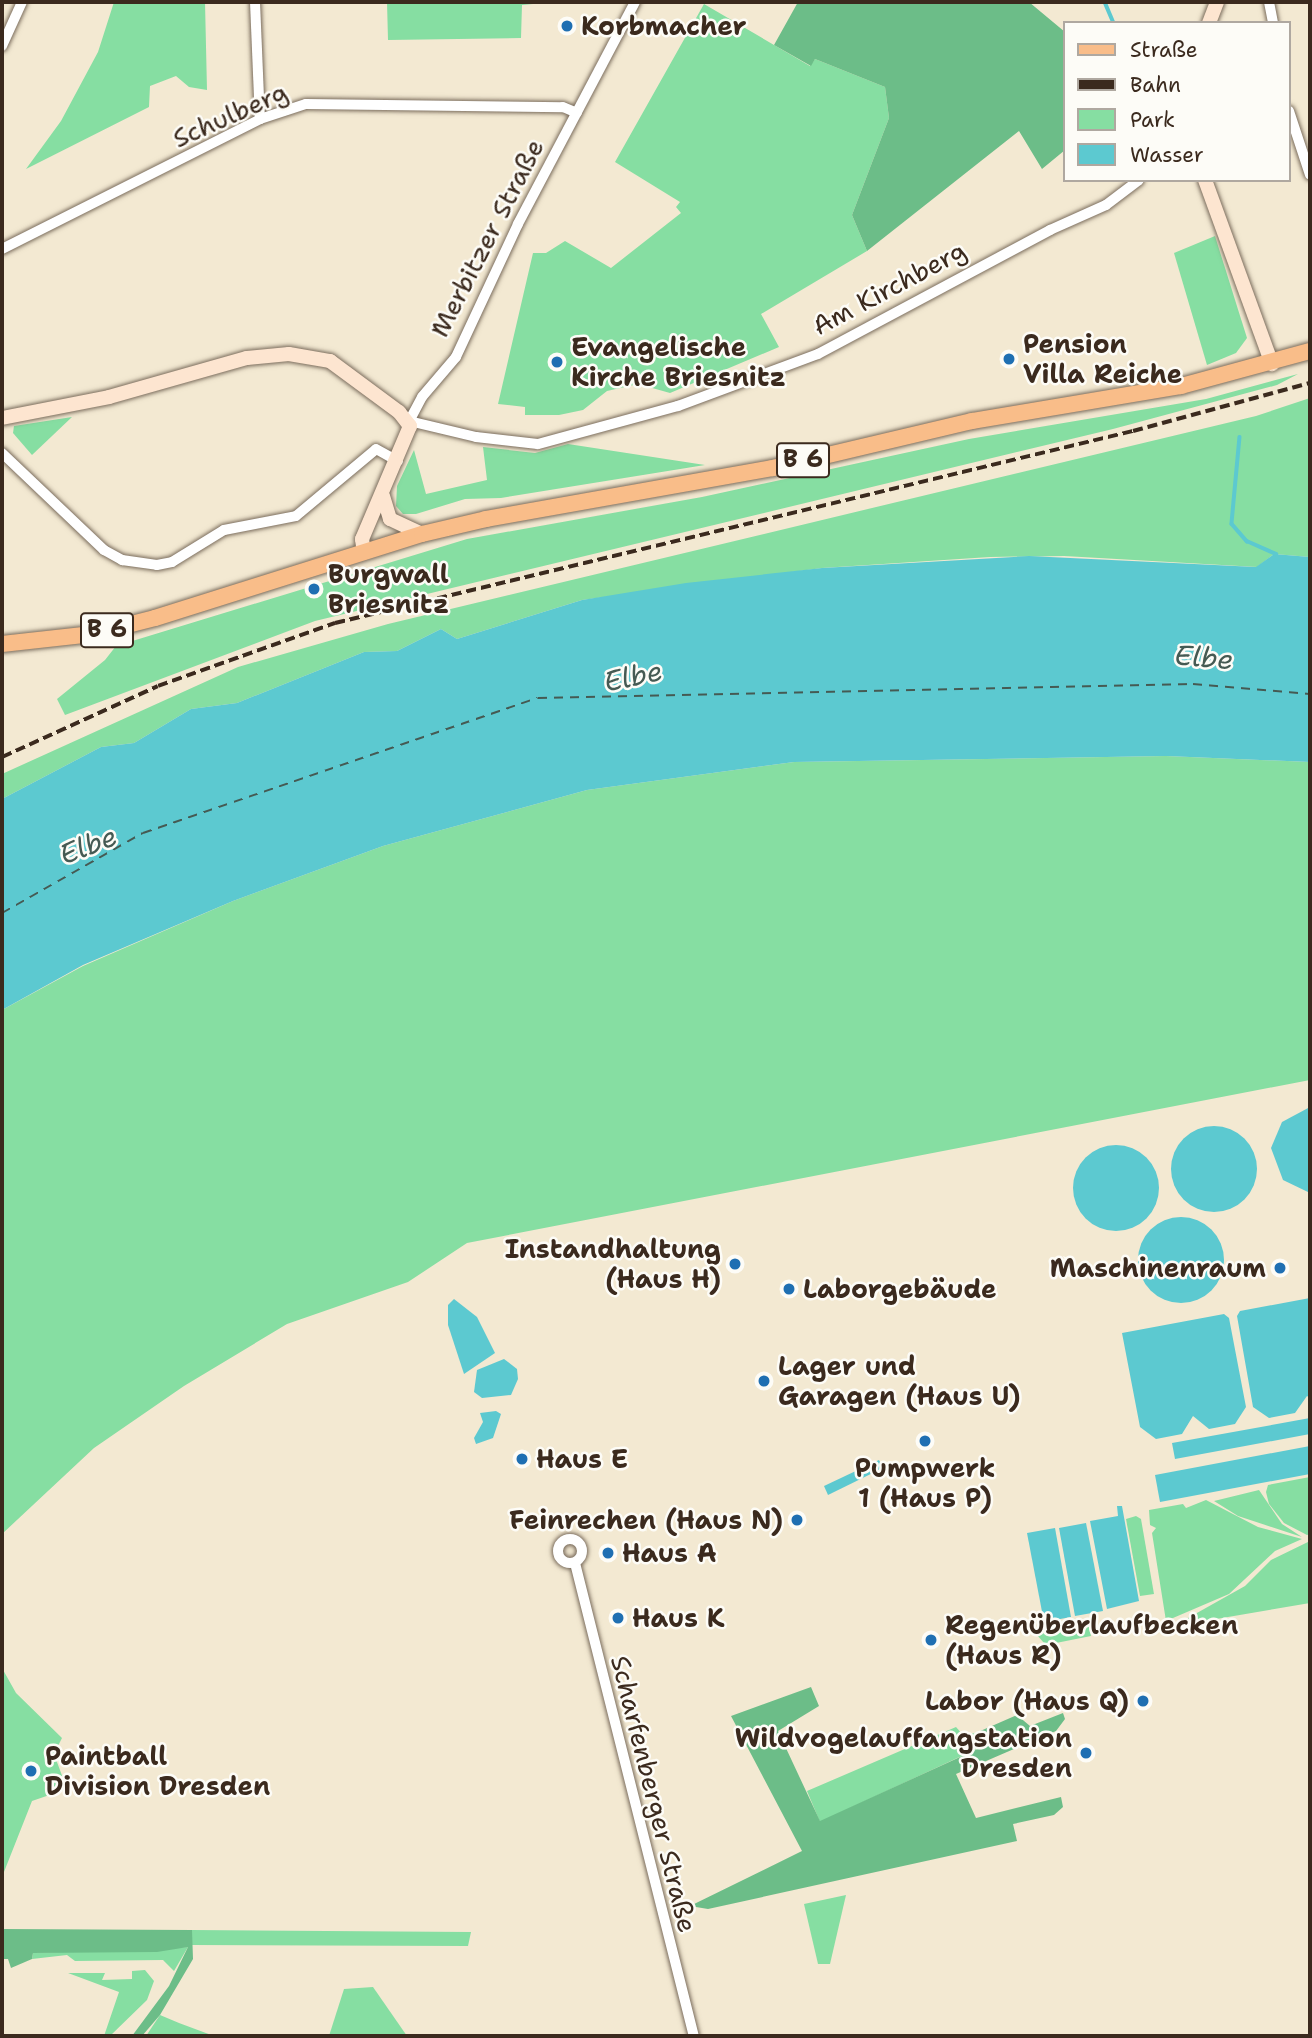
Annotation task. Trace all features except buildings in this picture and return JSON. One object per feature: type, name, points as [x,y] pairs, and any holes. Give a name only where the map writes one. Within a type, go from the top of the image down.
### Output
[{"type":"main road","name":"B 6","points":[[2,644],[92,634],[156,618],[422,534],[507,514],[773,468],[972,421],[1181,386],[1272,364],[1310,351]]},
{"type":"street","points":[[2,46],[22,2]]},
{"type":"street","points":[[255,2],[260,119]]},
{"type":"street","name":"Merbitzer Straße","points":[[364,553],[362,539],[408,436],[409,421],[422,397],[456,357],[518,224],[635,2]]},
{"type":"street","points":[[1210,21],[1217,2]]},
{"type":"street","points":[[1269,2],[1273,21]]},
{"type":"street","name":"Schulberg","points":[[2,249],[260,119],[306,104],[563,107],[578,113]]},
{"type":"street","points":[[1291,117],[1310,175]]},
{"type":"street","name":"Am Kirchberg","points":[[409,421],[523,445],[630,421],[791,367],[1050,230],[1106,205],[1136,182]]},
{"type":"street","points":[[1206,182],[1272,364]]},
{"type":"street","points":[[2,418],[109,397],[226,362],[289,354],[340,367],[409,421]]},
{"type":"street","points":[[2,453],[104,550],[121,560],[158,565],[172,562],[224,530],[296,516],[376,449],[398,461]]},
{"type":"street","points":[[383,494],[390,519],[422,534]]},
{"type":"street","name":"Scharfenberger Straße","points":[[575,1563],[694,2036]]},
{"type":"green space","points":[[114,2],[205,2],[207,90],[189,87],[176,76],[150,86],[149,107],[26,169],[61,121],[98,52]]},
{"type":"green space","points":[[387,2],[555,2],[522,5],[521,38],[388,40]]},
{"type":"green space","points":[[798,2],[1029,2],[1064,31],[1064,151],[1042,169],[1019,131],[867,251],[852,215],[889,118],[885,87],[815,59],[811,66],[774,45]]},
{"type":"green space","points":[[704,4],[810,66],[815,59],[885,87],[889,118],[852,215],[867,251],[761,314],[779,347],[670,393],[638,384],[607,391],[583,410],[559,415],[525,415],[525,407],[498,404],[533,253],[546,253],[565,241],[611,268],[681,213],[676,207],[680,202],[615,162]]},
{"type":"green space","points":[[1215,236],[1247,338],[1236,353],[1207,365],[1174,253]]},
{"type":"green space","points":[[1298,374],[1277,385],[1113,429],[315,621],[65,715],[57,699],[105,660],[116,646],[467,539],[702,497],[969,439],[1206,399]]},
{"type":"green space","points":[[1310,398],[1310,557],[1274,554],[1257,567],[1064,556],[990,557],[822,568],[582,600],[457,639],[441,629],[397,651],[364,652],[237,703],[191,709],[134,743],[101,747],[2,799],[2,774],[238,667],[388,624],[1256,416]]},
{"type":"green space","points":[[72,417],[32,455],[13,433],[14,426]]},
{"type":"green space","points":[[568,444],[705,465],[501,498],[465,499],[416,514],[403,514],[396,506],[397,486],[414,450],[426,494],[487,480],[483,447],[535,453]]},
{"type":"green space","points":[[1166,756],[1310,762],[1310,1080],[467,1243],[408,1282],[287,1324],[184,1386],[94,1448],[2,1534],[2,1010],[83,966],[233,901],[383,846],[587,790],[794,762]]},
{"type":"green space","points":[[1310,1477],[1310,1534],[1307,1535],[1284,1523],[1269,1504],[1266,1492],[1268,1485]]},
{"type":"green space","points":[[1259,1490],[1282,1524],[1302,1537],[1238,1516],[1214,1501]]},
{"type":"green space","points":[[1206,1500],[1258,1527],[1302,1539],[1275,1551],[1229,1594],[1166,1621],[1152,1533],[1156,1528],[1150,1525],[1149,1510],[1183,1504],[1186,1508]]},
{"type":"green space","points":[[1136,1516],[1141,1519],[1154,1594],[1140,1596],[1126,1519]]},
{"type":"green space","points":[[1310,1541],[1310,1603],[1187,1624],[1188,1618],[1245,1586],[1271,1560]]},
{"type":"green space","points":[[1089,1627],[1091,1636],[1056,1643],[1044,1643],[1037,1635],[1037,1629],[1046,1635]]},
{"type":"green space","name":"Paintball Division Dresden","points":[[2,1668],[16,1693],[62,1738],[54,1754],[67,1789],[32,1801],[2,1877]]},
{"type":"green space","points":[[811,1687],[819,1706],[778,1731],[820,1821],[982,1747],[978,1732],[1017,1715],[1030,1726],[1063,1713],[1065,1719],[1056,1731],[956,1774],[976,1818],[1061,1797],[1063,1807],[1054,1815],[1013,1824],[1017,1841],[708,1909],[690,1906],[802,1851],[731,1716]]},
{"type":"green space","points":[[956,1727],[964,1736],[978,1732],[983,1746],[820,1822],[807,1791]]},
{"type":"green space","points":[[846,1895],[830,1964],[818,1964],[804,1904]]},
{"type":"green space","points":[[2,1929],[192,1930],[193,1959],[160,2015],[142,2036],[132,2036],[169,1986],[188,1947],[157,1952],[33,1953],[32,1959],[11,1968],[8,1959],[2,1959]]},
{"type":"green space","points":[[192,1930],[471,1932],[468,1946],[192,1945]]},
{"type":"green space","points":[[188,1947],[174,1971],[163,1960],[75,1961],[67,1955],[32,1959],[33,1953]]},
{"type":"green space","points":[[145,1970],[154,1981],[147,2000],[110,2036],[104,2036],[119,1992],[68,1973],[105,1973],[102,1980],[132,1979],[132,1971]]},
{"type":"green space","points":[[373,1987],[407,2036],[329,2036],[344,1989]]},
{"type":"green space","points":[[160,2015],[179,2023],[214,2036],[146,2036]]},
{"type":"water","name":"Elbe","points":[[1274,554],[1310,557],[1310,762],[1166,756],[794,762],[587,790],[383,846],[233,901],[83,965],[2,1010],[2,799],[101,747],[134,743],[191,709],[237,703],[364,652],[397,651],[441,629],[457,639],[582,600],[686,583],[822,568],[1029,556],[1256,567]]},
{"type":"water","points":[[1310,1107],[1310,1193],[1283,1180],[1271,1148],[1282,1122]]},
{"type":"water","points":[[1206,1126],[1222,1126],[1245,1138],[1254,1152],[1257,1169],[1254,1186],[1245,1200],[1222,1212],[1206,1212],[1190,1205],[1178,1193],[1171,1177],[1171,1161],[1178,1145],[1190,1133]]},
{"type":"water","points":[[1108,1145],[1124,1145],[1147,1157],[1156,1171],[1159,1188],[1156,1205],[1147,1219],[1124,1231],[1108,1231],[1092,1224],[1080,1212],[1073,1196],[1073,1180],[1080,1164],[1092,1152]]},
{"type":"water","points":[[1173,1217],[1189,1217],[1212,1229],[1221,1243],[1224,1260],[1221,1277],[1212,1291],[1189,1303],[1173,1303],[1157,1296],[1145,1284],[1138,1268],[1138,1252],[1145,1236],[1157,1224]]},
{"type":"water","points":[[1310,1298],[1310,1398],[1307,1396],[1295,1413],[1269,1418],[1253,1407],[1237,1316],[1240,1311]]},
{"type":"water","points":[[454,1299],[477,1317],[495,1353],[464,1374],[448,1325],[448,1305]]},
{"type":"water","points":[[1224,1314],[1229,1318],[1246,1407],[1235,1424],[1209,1429],[1193,1416],[1182,1434],[1156,1439],[1140,1427],[1122,1333]]},
{"type":"water","points":[[504,1359],[517,1369],[518,1379],[511,1395],[482,1398],[474,1392],[477,1370]]},
{"type":"water","points":[[496,1411],[501,1414],[493,1438],[476,1444],[474,1438],[483,1422],[480,1413]]},
{"type":"water","points":[[1310,1418],[1310,1434],[1175,1459],[1172,1443]]},
{"type":"water","points":[[1310,1446],[1310,1474],[1160,1502],[1155,1475]]},
{"type":"water","points":[[879,1460],[883,1468],[828,1495],[824,1486]]},
{"type":"water","points":[[1117,1506],[1122,1506],[1139,1601],[1107,1609],[1090,1521],[1118,1516]]},
{"type":"water","points":[[1086,1523],[1103,1611],[1075,1616],[1059,1528]]},
{"type":"water","points":[[1055,1528],[1071,1617],[1044,1622],[1027,1533]]},
{"type":"waterway","points":[[1105,2],[1113,21]]},
{"type":"waterway","points":[[1240,437],[1232,524],[1247,541],[1276,554]]},
{"type":"ferry route","points":[[2,913],[143,833],[538,698],[1193,684],[1310,694]]},
{"type":"railway","points":[[2,757],[158,686],[335,623],[1133,431],[1310,383]]},
{"type":"place","name":"Korbmacher","points":[[567,26]]},
{"type":"place","name":"Pension Villa Reiche","points":[[1009,359]]},
{"type":"place","name":"Evangelische Kirche Briesnitz","points":[[557,362]]},
{"type":"place","name":"Burgwall Briesnitz","points":[[314,589]]},
{"type":"place","name":"Instandhaltung (Haus H)","points":[[735,1264]]},
{"type":"place","name":"Maschinenraum","points":[[1280,1268]]},
{"type":"place","name":"Laborgebäude","points":[[789,1289]]},
{"type":"place","name":"Lager und Garagen (Haus U)","points":[[764,1381]]},
{"type":"place","name":"Pumpwerk 1 (Haus P)","points":[[925,1441]]},
{"type":"place","name":"Haus E","points":[[522,1459]]},
{"type":"place","name":"Feinrechen (Haus N)","points":[[797,1520]]},
{"type":"place","name":"Haus A","points":[[608,1553]]},
{"type":"place","name":"Haus K","points":[[618,1618]]},
{"type":"place","name":"Regenüberlaufbecken (Haus R)","points":[[931,1640]]},
{"type":"place","name":"Labor (Haus Q)","points":[[1143,1701]]},
{"type":"place","name":"Wildvogelauffangstation Dresden","points":[[1086,1753]]},
{"type":"place","name":"Paintball Division Dresden","points":[[31,1771]]}]
